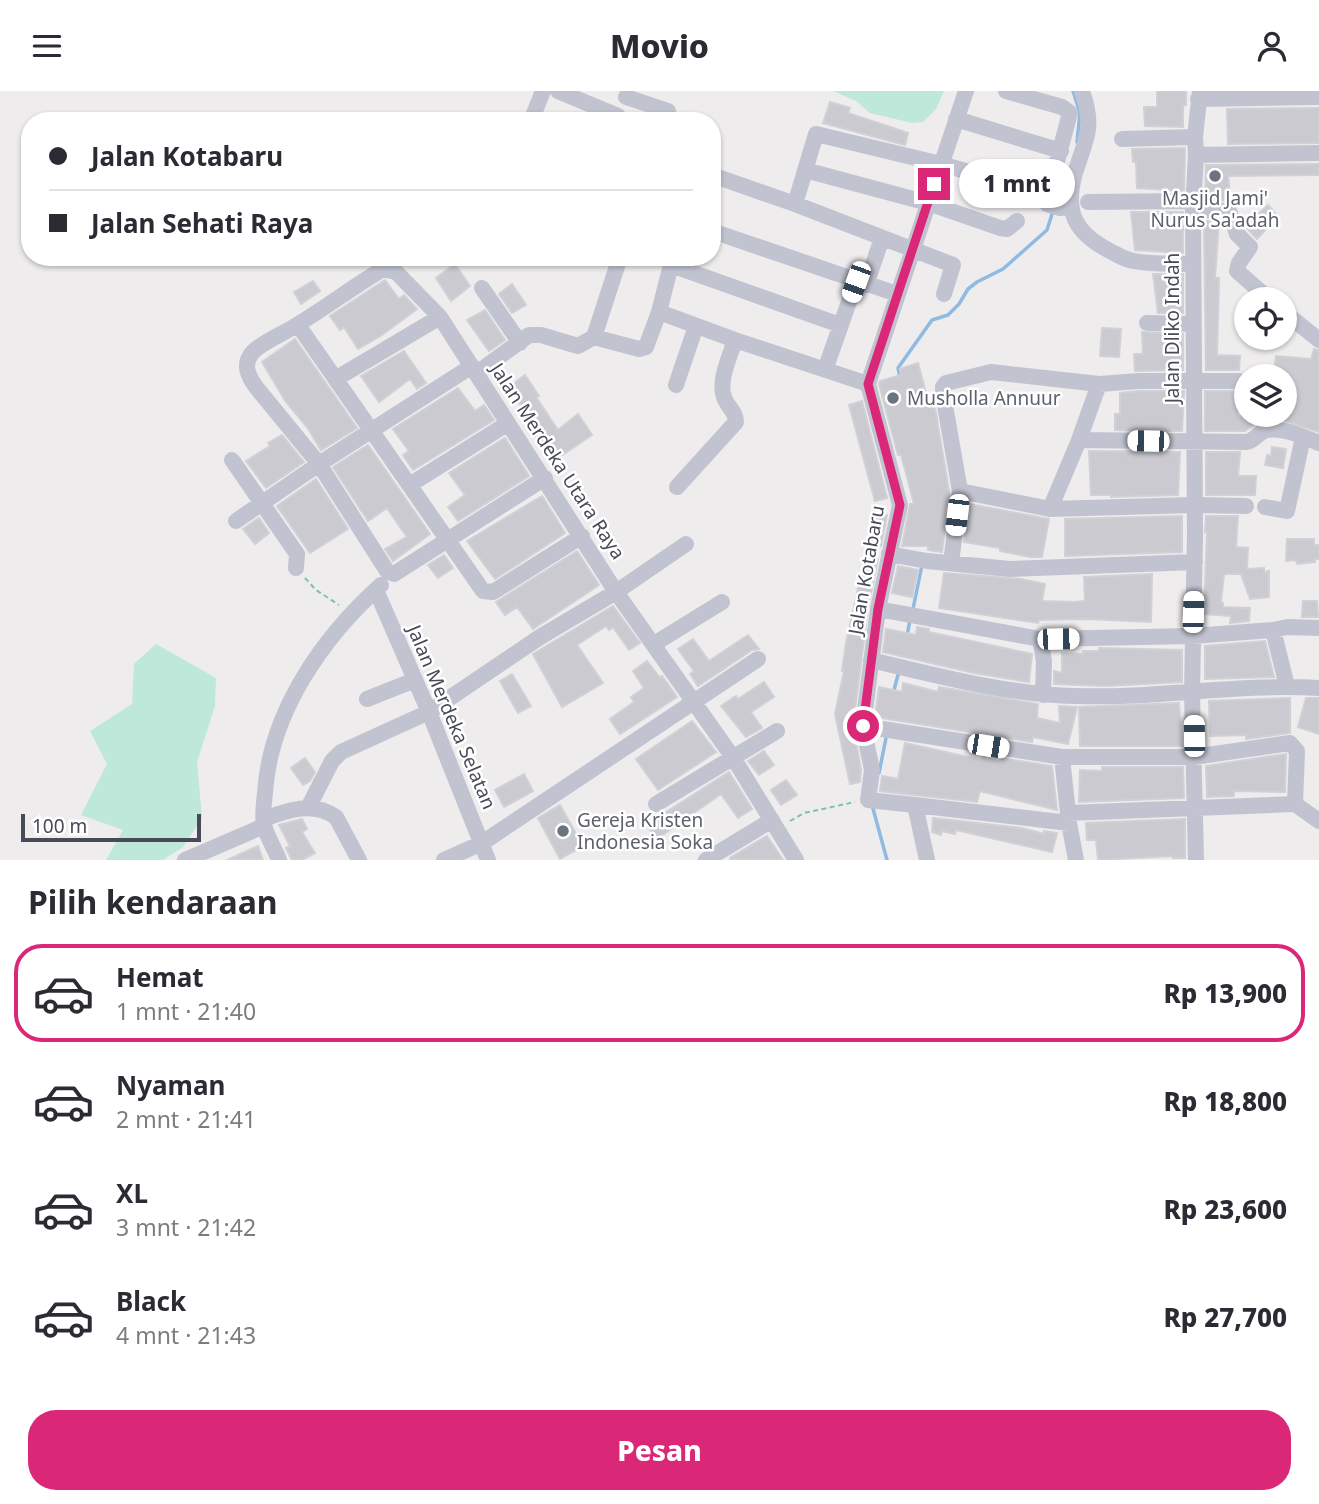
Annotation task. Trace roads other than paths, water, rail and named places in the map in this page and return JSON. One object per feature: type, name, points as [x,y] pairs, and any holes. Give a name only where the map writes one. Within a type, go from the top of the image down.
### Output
[{"type":"street","points":[[535,112],[543,91]]},
{"type":"street","points":[[558,91],[604,112]]},
{"type":"street","points":[[659,312],[868,384],[966,91]]},
{"type":"street","points":[[1006,91],[1069,111],[1071,115],[1051,184],[1055,203],[1078,229],[1096,244],[1122,258],[1136,262],[1193,264]]},
{"type":"street","points":[[1055,203],[1075,175],[1090,124],[1082,91]]},
{"type":"street","points":[[620,112],[627,94],[668,112]]},
{"type":"street","points":[[1199,95],[1319,97]]},
{"type":"street","name":"Jalan Dliko Indah","points":[[1196,860],[1192,692],[1195,562],[1193,264],[1195,137],[1199,95]]},
{"type":"street","points":[[956,119],[1061,151]]},
{"type":"street","points":[[795,204],[816,134],[941,164],[1055,203]]},
{"type":"street","points":[[1122,139],[1195,137]]},
{"type":"street","points":[[1196,155],[1319,153]]},
{"type":"street","points":[[805,170],[928,203],[1000,228],[1007,229],[1017,221]]},
{"type":"street","points":[[721,178],[953,265],[944,294]]},
{"type":"street","points":[[1088,202],[1194,206],[1229,211],[1237,234],[1250,247],[1238,263],[1237,271],[1255,287]]},
{"type":"street","points":[[721,234],[897,294]]},
{"type":"street","points":[[825,370],[840,325],[882,238]]},
{"type":"street","name":"Jalan Merdeka Utara Raya","points":[[263,394],[248,375],[248,361],[253,351],[298,325],[349,289],[376,266]]},
{"type":"street","name":"Jalan Merdeka Utara Raya","points":[[385,266],[396,272],[440,317],[616,592],[734,759],[796,860]]},
{"type":"street","points":[[236,521],[318,464],[520,343],[529,335],[578,346],[594,337],[617,266]]},
{"type":"street","points":[[594,337],[643,349],[659,312],[671,266]]},
{"type":"street","points":[[685,266],[840,325]]},
{"type":"street","points":[[482,288],[520,343]]},
{"type":"street","points":[[337,378],[440,317]]},
{"type":"street","points":[[1297,322],[1319,340]]},
{"type":"street","points":[[1147,323],[1193,324]]},
{"type":"street","points":[[298,325],[483,591],[490,593],[582,536]]},
{"type":"street","points":[[676,384],[695,326]]},
{"type":"street","points":[[677,487],[736,422],[735,413],[725,401],[722,391],[735,340]]},
{"type":"street","points":[[951,563],[960,491],[943,394],[946,383],[990,372],[1099,384],[1139,381],[1234,381]]},
{"type":"street","name":"Jalan Kotabaru","points":[[868,384],[900,499],[878,609],[863,726],[872,770],[871,801],[915,805]]},
{"type":"street","points":[[1050,509],[1099,384]]},
{"type":"street","name":"Jalan Merdeka Selatan","points":[[263,394],[318,464],[387,571],[384,582],[415,680],[488,860]]},
{"type":"street","points":[[411,485],[507,424]]},
{"type":"street","points":[[1079,440],[1250,442],[1269,430],[1319,443]]},
{"type":"street","points":[[1265,507],[1287,511],[1303,437]]},
{"type":"street","points":[[232,460],[297,554],[296,568]]},
{"type":"street","points":[[279,860],[264,822],[266,780],[284,720],[313,663],[351,614],[384,582],[545,478]]},
{"type":"street","points":[[960,491],[1050,509],[1246,506]]},
{"type":"street","points":[[308,808],[332,761],[341,752],[429,712],[686,544]]},
{"type":"street","points":[[889,554],[987,568],[1039,570],[1195,562]]},
{"type":"street","points":[[654,644],[722,602]]},
{"type":"street","points":[[878,609],[1040,639],[1193,636],[1304,626],[1319,628]]},
{"type":"street","points":[[1273,630],[1287,686]]},
{"type":"street","points":[[1040,639],[1044,661],[1043,695]]},
{"type":"street","points":[[443,860],[482,843],[758,659]]},
{"type":"street","points":[[871,660],[1043,695],[1107,696],[1287,686],[1319,688]]},
{"type":"street","points":[[367,699],[415,680]]},
{"type":"street","points":[[863,726],[1062,757],[1194,757],[1290,743],[1297,751],[1296,804]]},
{"type":"street","points":[[656,804],[777,731]]},
{"type":"street","points":[[1062,757],[1076,860]]},
{"type":"street","points":[[927,860],[915,805],[1069,818],[1196,807],[1296,804],[1319,821]]},
{"type":"street","points":[[186,860],[289,809],[308,808],[336,817],[359,860]]},
{"type":"street","points":[[706,860],[775,825]]},
{"type":"waterway","points":[[1073,91],[1080,113],[1077,142]]},
{"type":"waterway","points":[[1057,201],[1066,183]]},
{"type":"waterway","points":[[900,377],[898,368],[932,320],[948,315],[968,289],[1003,269],[1047,230],[1053,211]]},
{"type":"waterway","points":[[913,609],[922,565]]},
{"type":"waterway","points":[[907,636],[910,620]]},
{"type":"waterway","points":[[893,694],[899,671]]},
{"type":"waterway","points":[[879,773],[887,733]]},
{"type":"waterway","points":[[872,805],[887,860]]},
{"type":"place","name":"Masjid Jami' Nurus Sa'adah","points":[[1215,176]]},
{"type":"place","name":"Musholla Annuur","points":[[893,398]]},
{"type":"place","name":"Gereja Kristen Indonesia Soka","points":[[563,831]]}]
